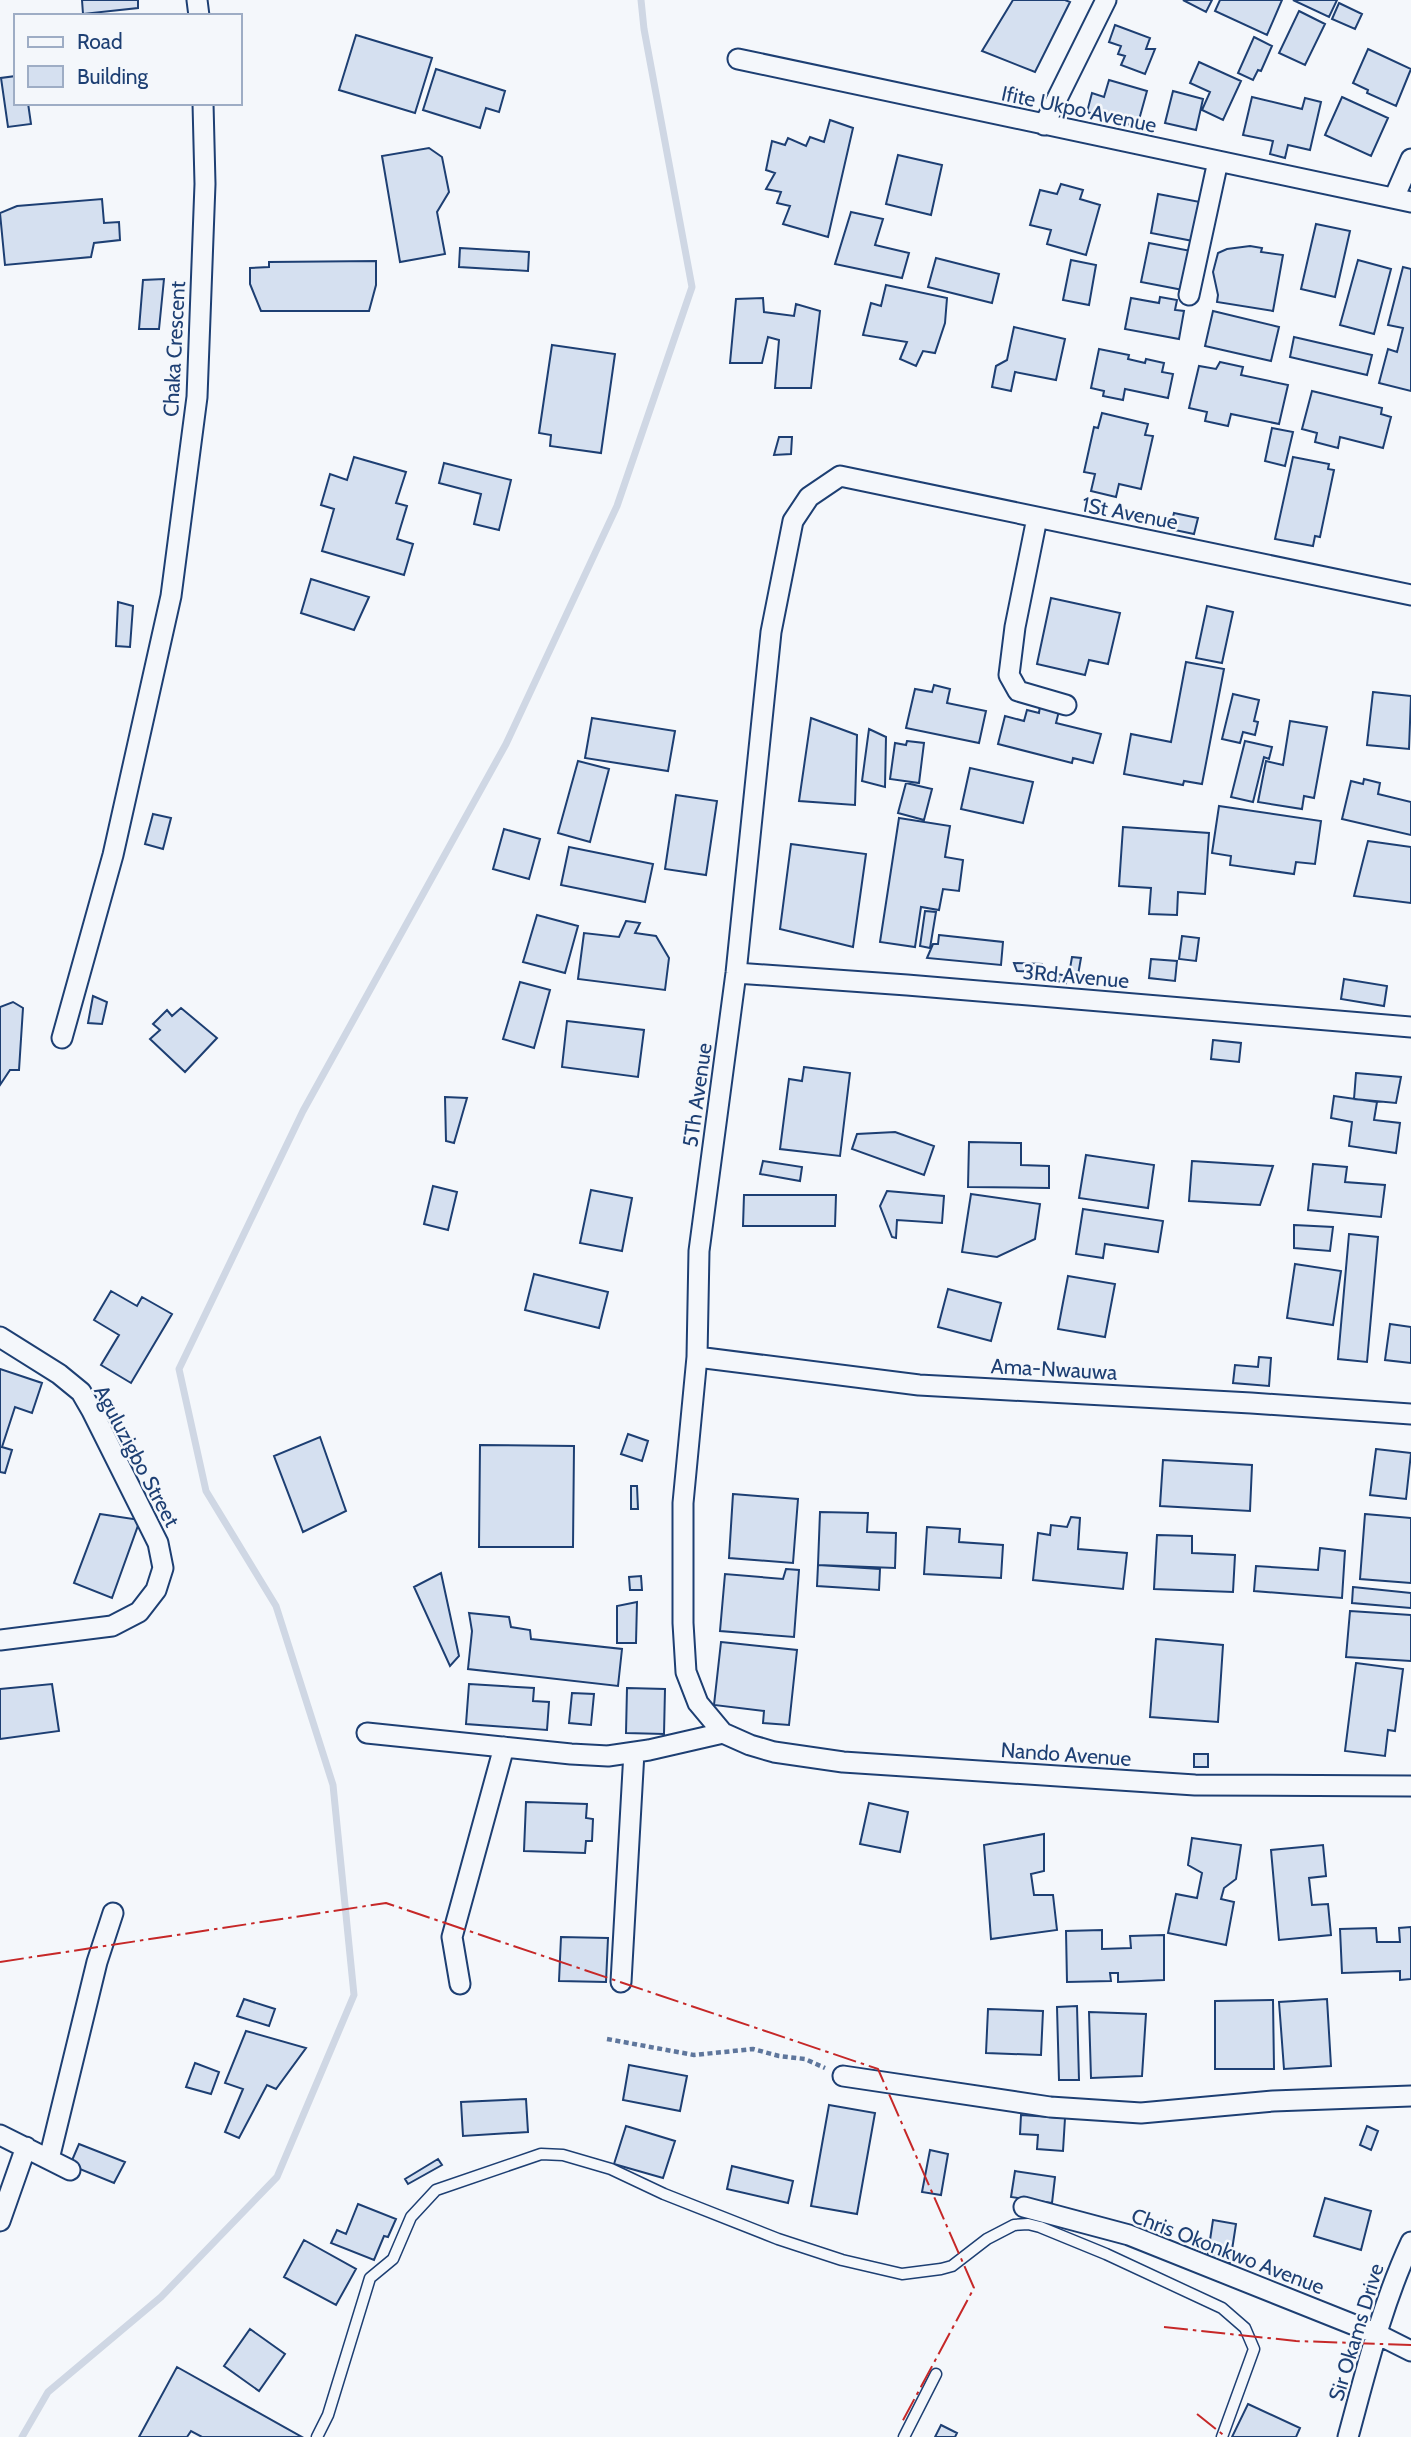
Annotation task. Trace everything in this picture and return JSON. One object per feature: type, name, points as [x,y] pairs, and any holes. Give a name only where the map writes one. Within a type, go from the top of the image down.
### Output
[{"type":"street","points":[[1044,125],[1106,0]]},
{"type":"street","name":"Ifite Ukpo Avenue","points":[[738,59],[1403,200]]},
{"type":"street","name":"Chaka Crescent","points":[[62,1038],[113,855],[170,596],[197,397],[205,184],[203,105]]},
{"type":"street","points":[[1403,200],[1411,159]]},
{"type":"street","points":[[1189,295],[1218,161]]},
{"type":"street","name":"1St Avenue","points":[[840,476],[1411,595]]},
{"type":"street","name":"5Th Avenue","points":[[723,1733],[698,1703],[687,1672],[683,1623],[683,1503],[697,1357],[699,1251],[736,973],[771,632],[793,520],[809,497],[840,476]]},
{"type":"street","points":[[1037,518],[1015,627],[1009,675],[1018,691],[1066,705]]},
{"type":"street","name":"3Rd Avenue","points":[[736,973],[1411,1027]]},
{"type":"street","name":"Aguluzigbo Street","points":[[0,1337],[59,1374],[81,1392],[158,1543],[163,1568],[156,1590],[139,1612],[111,1626],[0,1640]]},
{"type":"street","name":"Ama-Nwauwa","points":[[697,1357],[919,1385],[1411,1414]]},
{"type":"street","points":[[367,1733],[608,1756],[723,1733]]},
{"type":"street","name":"Nando Avenue","points":[[723,1733],[774,1752],[856,1763],[1195,1785],[1411,1786]]},
{"type":"street","points":[[460,1984],[452,1937],[504,1747]]},
{"type":"street","points":[[621,1982],[635,1752]]},
{"type":"street","points":[[49,2159],[97,1962],[113,1913]]},
{"type":"street","points":[[843,2076],[1050,2107],[1141,2113],[1273,2101],[1411,2096]]},
{"type":"street","points":[[0,2135],[71,2170]]},
{"type":"street","points":[[0,2221],[26,2147]]},
{"type":"street","name":"Chris Okonkwo Avenue","points":[[1024,2207],[1129,2235],[1377,2334],[1411,2351]]},
{"type":"street","name":"Sir Okams Drive","points":[[1348,2437],[1377,2334],[1400,2265],[1411,2242]]},
{"type":"lane","points":[[317,2437],[328,2416],[370,2277],[393,2259],[411,2217],[436,2190],[541,2154],[563,2155],[611,2169],[664,2194],[778,2239],[842,2260],[902,2274],[953,2266],[988,2239],[1014,2225],[1040,2227],[1084,2245],[1222,2308],[1245,2328],[1254,2349],[1222,2437]]},
{"type":"lane","points":[[904,2437],[936,2374]]},
{"type":"path","points":[[607,2039],[694,2055],[753,2049],[805,2059],[843,2076]]},
{"type":"building","points":[[82,0],[138,0],[138,8],[83,14]]},
{"type":"building","points":[[1013,0],[1070,2],[1035,72],[982,51]]},
{"type":"building","points":[[1183,0],[1212,0],[1206,12]]},
{"type":"building","points":[[1220,0],[1282,0],[1267,35],[1215,11]]},
{"type":"building","points":[[1293,0],[1337,0],[1329,17]]},
{"type":"building","points":[[1339,3],[1362,14],[1355,29],[1332,19]]},
{"type":"building","points":[[1299,11],[1325,24],[1305,65],[1279,53]]},
{"type":"building","points":[[1115,25],[1150,38],[1146,49],[1155,49],[1145,74],[1121,65],[1125,56],[1118,54],[1121,46],[1109,42]]},
{"type":"building","points":[[356,35],[432,58],[415,113],[339,90]]},
{"type":"building","points":[[1254,37],[1272,46],[1261,71],[1258,70],[1253,80],[1238,73]]},
{"type":"building","points":[[1368,49],[1411,69],[1396,106],[1367,93],[1368,90],[1353,83]]},
{"type":"building","points":[[1199,62],[1241,81],[1223,120],[1202,110],[1210,92],[1190,83]]},
{"type":"building","points":[[436,69],[505,91],[499,112],[486,108],[480,128],[423,110]]},
{"type":"building","points":[[14,76],[14,105],[28,105],[31,124],[8,127],[1,78]]},
{"type":"building","points":[[1109,80],[1147,91],[1137,127],[1087,112],[1092,93],[1104,97]]},
{"type":"building","points":[[1173,91],[1203,99],[1196,130],[1165,123]]},
{"type":"building","points":[[1252,97],[1302,109],[1305,98],[1321,102],[1310,150],[1288,145],[1285,158],[1270,154],[1273,141],[1243,135]]},
{"type":"building","points":[[1342,97],[1388,118],[1371,156],[1325,135]]},
{"type":"building","points":[[830,120],[853,128],[828,237],[783,224],[790,206],[777,203],[781,192],[766,189],[775,173],[766,170],[772,141],[785,145],[788,138],[806,146],[810,137],[824,142]]},
{"type":"building","points":[[429,148],[442,157],[449,192],[437,212],[445,254],[400,262],[382,156]]},
{"type":"building","points":[[898,155],[942,165],[931,215],[886,204]]},
{"type":"building","points":[[1061,184],[1083,190],[1080,199],[1100,205],[1086,255],[1047,244],[1051,230],[1030,225],[1040,190],[1057,194]]},
{"type":"building","points":[[1158,194],[1200,202],[1193,241],[1151,233]]},
{"type":"building","points":[[102,199],[104,223],[119,222],[120,240],[94,243],[91,257],[5,265],[0,213],[17,206]]},
{"type":"building","points":[[851,212],[883,219],[875,245],[909,253],[902,278],[835,264]]},
{"type":"building","points":[[1316,224],[1350,231],[1335,297],[1301,289]]},
{"type":"building","points":[[1149,243],[1191,251],[1183,290],[1141,282]]},
{"type":"building","points":[[1250,246],[1262,248],[1261,252],[1283,255],[1273,311],[1217,302],[1213,272],[1218,253]]},
{"type":"building","points":[[460,248],[529,252],[528,271],[459,267]]},
{"type":"building","points":[[936,258],[999,274],[992,303],[928,287]]},
{"type":"building","points":[[1071,260],[1096,265],[1089,305],[1063,300]]},
{"type":"building","points":[[1358,260],[1391,269],[1374,334],[1340,325]]},
{"type":"building","points":[[376,261],[376,285],[369,311],[261,311],[250,284],[250,268],[269,267],[269,262]]},
{"type":"building","points":[[1403,267],[1411,269],[1411,391],[1379,383],[1388,349],[1397,352],[1403,328],[1388,325]]},
{"type":"building","points":[[164,279],[159,329],[139,329],[143,280]]},
{"type":"building","points":[[886,285],[947,298],[945,323],[935,353],[923,351],[916,366],[900,359],[907,342],[863,335],[871,303],[881,306]]},
{"type":"building","points":[[1160,297],[1177,300],[1175,310],[1184,311],[1179,339],[1125,329],[1131,298],[1159,303]]},
{"type":"building","points":[[763,298],[764,312],[794,316],[796,304],[820,311],[811,388],[775,388],[779,340],[768,337],[762,363],[730,363],[736,299]]},
{"type":"building","points":[[1213,311],[1279,327],[1271,361],[1205,346]]},
{"type":"building","points":[[1014,327],[1065,339],[1056,380],[1015,372],[1011,391],[992,387],[996,366],[1007,360]]},
{"type":"building","points":[[1294,337],[1372,355],[1367,375],[1290,357]]},
{"type":"building","points":[[552,345],[615,354],[601,453],[550,446],[551,435],[539,433]]},
{"type":"building","points":[[1099,349],[1129,355],[1128,359],[1145,363],[1146,359],[1164,363],[1162,372],[1173,374],[1168,398],[1125,389],[1123,400],[1103,396],[1104,391],[1091,388]]},
{"type":"building","points":[[1220,362],[1243,367],[1241,375],[1288,385],[1279,424],[1231,414],[1228,426],[1205,421],[1207,412],[1189,408],[1199,366],[1216,369]]},
{"type":"building","points":[[1312,391],[1382,408],[1381,414],[1391,417],[1383,448],[1340,437],[1338,448],[1315,442],[1317,433],[1302,429]]},
{"type":"building","points":[[1102,413],[1148,424],[1145,435],[1153,436],[1141,489],[1119,484],[1116,497],[1091,491],[1095,474],[1084,472],[1094,427],[1098,428]]},
{"type":"building","points":[[1272,428],[1293,432],[1285,466],[1265,461]]},
{"type":"building","points":[[779,437],[792,437],[791,454],[774,455]]},
{"type":"building","points":[[354,457],[406,472],[396,503],[407,506],[397,539],[413,544],[404,575],[322,551],[334,509],[321,505],[330,474],[347,480]]},
{"type":"building","points":[[1293,457],[1329,464],[1328,469],[1334,470],[1320,537],[1315,536],[1313,546],[1275,539]]},
{"type":"building","points":[[444,463],[511,480],[499,530],[474,524],[481,494],[439,483]]},
{"type":"building","points":[[1174,513],[1198,518],[1194,534],[1170,529]]},
{"type":"building","points":[[311,579],[369,597],[354,630],[301,613]]},
{"type":"building","points":[[1051,598],[1120,613],[1108,664],[1089,660],[1085,675],[1037,664]]},
{"type":"building","points":[[118,602],[133,606],[130,647],[116,646]]},
{"type":"building","points":[[1207,606],[1233,612],[1222,663],[1196,658]]},
{"type":"building","points":[[1186,662],[1224,669],[1202,784],[1184,781],[1183,785],[1124,774],[1131,734],[1171,742]]},
{"type":"building","points":[[934,685],[950,689],[947,703],[986,711],[979,743],[906,728],[915,689],[932,692]]},
{"type":"building","points":[[1373,692],[1411,696],[1409,749],[1367,745]]},
{"type":"building","points":[[1233,694],[1259,700],[1254,721],[1258,722],[1255,735],[1243,732],[1240,743],[1222,739]]},
{"type":"building","points":[[1040,706],[1059,711],[1056,723],[1101,734],[1093,763],[1073,758],[1072,763],[998,744],[1005,716],[1024,721],[1027,710],[1039,713]]},
{"type":"building","points":[[592,718],[675,731],[668,771],[585,758]]},
{"type":"building","points":[[811,718],[857,735],[855,805],[799,801]]},
{"type":"building","points":[[1290,721],[1327,727],[1314,798],[1304,796],[1302,809],[1258,802],[1266,761],[1283,765]]},
{"type":"building","points":[[869,729],[886,737],[885,787],[862,781]]},
{"type":"building","points":[[907,741],[924,743],[919,783],[890,779],[895,743],[906,745]]},
{"type":"building","points":[[1245,741],[1272,747],[1269,759],[1264,757],[1253,802],[1231,797]]},
{"type":"building","points":[[578,761],[609,769],[590,842],[558,833]]},
{"type":"building","points":[[970,768],[1033,782],[1023,823],[961,809]]},
{"type":"building","points":[[1364,779],[1380,783],[1378,794],[1411,802],[1411,835],[1342,819],[1351,781],[1363,784]]},
{"type":"building","points":[[906,783],[932,789],[924,820],[898,813]]},
{"type":"building","points":[[676,795],[717,801],[706,875],[665,869]]},
{"type":"building","points":[[1219,806],[1321,821],[1315,864],[1296,862],[1294,874],[1230,865],[1231,856],[1212,853]]},
{"type":"building","points":[[153,814],[171,818],[163,849],[145,844]]},
{"type":"building","points":[[899,818],[950,826],[945,857],[963,860],[959,891],[943,889],[939,910],[921,907],[915,947],[880,942]]},
{"type":"building","points":[[1123,827],[1209,833],[1205,894],[1178,892],[1177,915],[1149,914],[1151,888],[1119,886]]},
{"type":"building","points":[[504,829],[540,839],[529,879],[493,869]]},
{"type":"building","points":[[1368,841],[1411,847],[1411,903],[1354,896]]},
{"type":"building","points":[[791,844],[866,854],[853,947],[780,929]]},
{"type":"building","points":[[569,847],[653,864],[645,902],[561,885]]},
{"type":"building","points":[[925,911],[936,912],[930,948],[920,946]]},
{"type":"building","points":[[537,915],[578,926],[565,973],[523,962]]},
{"type":"building","points":[[626,921],[640,923],[635,933],[656,936],[669,958],[665,990],[578,979],[584,933],[619,937]]},
{"type":"building","points":[[939,935],[1003,942],[1001,965],[927,958],[933,944],[938,944]]},
{"type":"building","points":[[1182,936],[1199,938],[1196,961],[1179,959]]},
{"type":"building","points":[[1072,957],[1081,958],[1078,975],[1069,974]]},
{"type":"building","points":[[1151,959],[1177,961],[1175,981],[1149,978]]},
{"type":"building","points":[[1014,963],[1042,964],[1042,972],[1017,971]]},
{"type":"building","points":[[1048,972],[1067,976],[1066,983],[1047,979]]},
{"type":"building","points":[[1344,979],[1387,986],[1384,1006],[1341,999]]},
{"type":"building","points":[[520,982],[550,990],[534,1048],[503,1039]]},
{"type":"building","points":[[93,996],[107,1002],[102,1024],[88,1023]]},
{"type":"building","points":[[13,1002],[23,1008],[19,1070],[10,1070],[0,1085],[0,1007]]},
{"type":"building","points":[[181,1008],[217,1038],[185,1072],[150,1039],[160,1030],[153,1024],[167,1010],[172,1016]]},
{"type":"building","points":[[567,1021],[644,1030],[638,1077],[562,1067]]},
{"type":"building","points":[[1213,1040],[1241,1043],[1239,1062],[1211,1059]]},
{"type":"building","points":[[804,1067],[850,1073],[840,1156],[780,1149],[789,1079],[802,1081]]},
{"type":"building","points":[[1356,1073],[1401,1077],[1396,1103],[1354,1099]]},
{"type":"building","points":[[1334,1096],[1377,1102],[1374,1120],[1400,1123],[1396,1153],[1349,1146],[1352,1122],[1331,1118]]},
{"type":"building","points":[[445,1097],[467,1098],[454,1143],[446,1141]]},
{"type":"building","points":[[895,1132],[934,1146],[924,1175],[852,1149],[857,1134]]},
{"type":"building","points":[[969,1142],[1021,1143],[1021,1165],[1049,1166],[1049,1188],[968,1187]]},
{"type":"building","points":[[1086,1155],[1154,1165],[1148,1208],[1079,1198]]},
{"type":"building","points":[[763,1161],[802,1167],[800,1181],[760,1174]]},
{"type":"building","points":[[1192,1161],[1273,1166],[1260,1205],[1189,1201]]},
{"type":"building","points":[[1313,1164],[1347,1167],[1345,1182],[1385,1185],[1381,1217],[1308,1210]]},
{"type":"building","points":[[433,1186],[457,1192],[448,1230],[424,1224]]},
{"type":"building","points":[[591,1190],[632,1198],[622,1251],[580,1243]]},
{"type":"building","points":[[887,1191],[944,1196],[942,1223],[897,1220],[896,1238],[892,1237],[880,1206]]},
{"type":"building","points":[[971,1194],[1040,1204],[1035,1239],[997,1257],[962,1252]]},
{"type":"building","points":[[744,1195],[836,1195],[835,1226],[743,1226]]},
{"type":"building","points":[[1083,1209],[1163,1221],[1158,1252],[1105,1244],[1103,1258],[1076,1254]]},
{"type":"building","points":[[1294,1225],[1333,1227],[1330,1251],[1294,1248]]},
{"type":"building","points":[[1349,1234],[1378,1237],[1367,1362],[1338,1359]]},
{"type":"building","points":[[1295,1264],[1341,1271],[1333,1325],[1287,1318]]},
{"type":"building","points":[[534,1274],[608,1292],[599,1328],[525,1310]]},
{"type":"building","points":[[1068,1276],[1115,1284],[1105,1337],[1058,1329]]},
{"type":"building","points":[[948,1289],[1001,1303],[991,1341],[938,1327]]},
{"type":"building","points":[[111,1291],[137,1306],[142,1297],[172,1314],[131,1383],[101,1365],[119,1335],[94,1320]]},
{"type":"building","points":[[1390,1324],[1411,1327],[1411,1363],[1385,1360]]},
{"type":"building","points":[[1259,1357],[1271,1358],[1269,1386],[1233,1383],[1235,1365],[1258,1367]]},
{"type":"building","points":[[0,1369],[42,1383],[32,1413],[15,1407],[2,1447],[12,1450],[5,1473],[0,1472]]},
{"type":"building","points":[[628,1434],[648,1441],[642,1461],[621,1454]]},
{"type":"building","points":[[320,1437],[346,1511],[303,1532],[274,1456]]},
{"type":"building","points":[[480,1445],[574,1446],[573,1547],[479,1547]]},
{"type":"building","points":[[1376,1449],[1411,1453],[1406,1499],[1370,1495]]},
{"type":"building","points":[[1163,1460],[1252,1465],[1250,1511],[1160,1506]]},
{"type":"building","points":[[631,1486],[637,1486],[638,1509],[631,1509]]},
{"type":"building","points":[[733,1494],[798,1499],[793,1563],[729,1558]]},
{"type":"building","points":[[820,1512],[868,1513],[867,1532],[896,1533],[895,1568],[818,1565]]},
{"type":"building","points":[[100,1514],[140,1520],[112,1598],[74,1583]]},
{"type":"building","points":[[1365,1514],[1411,1518],[1411,1583],[1360,1579]]},
{"type":"building","points":[[1071,1517],[1080,1518],[1078,1549],[1127,1553],[1123,1589],[1033,1580],[1038,1533],[1050,1535],[1051,1525],[1067,1527]]},
{"type":"building","points":[[927,1527],[960,1529],[959,1542],[1003,1545],[1001,1578],[924,1574]]},
{"type":"building","points":[[1157,1535],[1192,1536],[1192,1553],[1235,1555],[1233,1592],[1154,1589]]},
{"type":"building","points":[[1320,1548],[1345,1551],[1342,1598],[1254,1591],[1256,1566],[1318,1570]]},
{"type":"building","points":[[818,1565],[880,1569],[879,1590],[817,1586]]},
{"type":"building","points":[[786,1569],[799,1570],[794,1637],[720,1631],[725,1574],[783,1579]]},
{"type":"building","points":[[441,1573],[459,1656],[450,1666],[414,1587]]},
{"type":"building","points":[[641,1576],[642,1590],[630,1590],[629,1577]]},
{"type":"building","points":[[1353,1587],[1411,1593],[1411,1608],[1352,1603]]},
{"type":"building","points":[[637,1602],[636,1643],[617,1643],[617,1606]]},
{"type":"building","points":[[1350,1611],[1411,1615],[1411,1661],[1346,1657]]},
{"type":"building","points":[[469,1613],[509,1617],[511,1627],[530,1630],[531,1639],[622,1649],[618,1686],[468,1669],[472,1631]]},
{"type":"building","points":[[1156,1639],[1223,1645],[1218,1722],[1150,1717]]},
{"type":"building","points":[[721,1642],[797,1650],[789,1725],[763,1723],[764,1711],[714,1705]]},
{"type":"building","points":[[1356,1663],[1403,1669],[1395,1731],[1388,1730],[1385,1756],[1345,1751]]},
{"type":"building","points":[[52,1684],[59,1731],[0,1739],[0,1689]]},
{"type":"building","points":[[469,1684],[534,1688],[533,1701],[549,1702],[547,1730],[466,1724]]},
{"type":"building","points":[[627,1688],[665,1689],[664,1734],[626,1733]]},
{"type":"building","points":[[572,1693],[594,1694],[591,1725],[569,1723]]},
{"type":"building","points":[[1194,1754],[1208,1754],[1208,1767],[1194,1767]]},
{"type":"building","points":[[526,1802],[587,1804],[586,1818],[593,1819],[592,1841],[586,1841],[585,1853],[524,1851]]},
{"type":"building","points":[[869,1803],[908,1812],[900,1852],[860,1844]]},
{"type":"building","points":[[1044,1834],[1044,1871],[1031,1874],[1034,1895],[1053,1895],[1057,1930],[991,1939],[984,1845]]},
{"type":"building","points":[[1192,1838],[1241,1845],[1236,1879],[1224,1888],[1221,1899],[1234,1902],[1226,1945],[1168,1933],[1176,1894],[1197,1898],[1202,1873],[1188,1865]]},
{"type":"building","points":[[1323,1845],[1326,1876],[1309,1878],[1312,1905],[1328,1904],[1331,1935],[1279,1940],[1271,1850]]},
{"type":"building","points":[[1411,1927],[1411,1979],[1400,1980],[1400,1971],[1342,1973],[1340,1929],[1376,1928],[1377,1942],[1400,1942],[1399,1928]]},
{"type":"building","points":[[1102,1930],[1102,1949],[1131,1948],[1130,1936],[1164,1935],[1164,1980],[1118,1982],[1118,1973],[1110,1973],[1111,1981],[1067,1982],[1066,1931]]},
{"type":"building","points":[[561,1937],[608,1938],[606,1982],[559,1981]]},
{"type":"building","points":[[244,1999],[275,2009],[269,2026],[237,2016]]},
{"type":"building","points":[[1327,1999],[1331,2066],[1284,2069],[1279,2002]]},
{"type":"building","points":[[1273,2000],[1274,2069],[1215,2069],[1215,2001]]},
{"type":"building","points":[[1077,2006],[1079,2080],[1059,2080],[1057,2007]]},
{"type":"building","points":[[988,2009],[1043,2011],[1041,2055],[986,2053]]},
{"type":"building","points":[[1089,2012],[1146,2014],[1142,2076],[1091,2078]]},
{"type":"building","points":[[246,2031],[306,2048],[276,2089],[267,2085],[239,2138],[225,2132],[243,2089],[225,2083]]},
{"type":"building","points":[[195,2063],[219,2072],[211,2094],[186,2087]]},
{"type":"building","points":[[629,2065],[687,2076],[680,2111],[623,2100]]},
{"type":"building","points":[[526,2099],[528,2132],[463,2136],[461,2102]]},
{"type":"building","points":[[829,2105],[875,2113],[857,2214],[811,2206]]},
{"type":"building","points":[[1021,2115],[1065,2118],[1063,2151],[1037,2149],[1038,2135],[1020,2134]]},
{"type":"building","points":[[626,2126],[675,2141],[663,2178],[614,2164]]},
{"type":"building","points":[[1367,2126],[1378,2131],[1371,2150],[1360,2145]]},
{"type":"building","points":[[79,2144],[125,2162],[114,2183],[70,2165]]},
{"type":"building","points":[[930,2150],[948,2154],[941,2195],[922,2192]]},
{"type":"building","points":[[438,2159],[442,2165],[408,2184],[405,2179]]},
{"type":"building","points":[[732,2166],[793,2181],[788,2203],[727,2189]]},
{"type":"building","points":[[1015,2171],[1055,2177],[1052,2203],[1011,2197]]},
{"type":"building","points":[[1325,2198],[1371,2211],[1361,2250],[1314,2236]]},
{"type":"building","points":[[358,2204],[396,2219],[388,2237],[384,2236],[374,2260],[331,2243],[337,2230],[346,2234]]},
{"type":"building","points":[[1213,2220],[1236,2224],[1230,2263],[1207,2260]]},
{"type":"building","points":[[304,2240],[356,2269],[336,2305],[284,2277]]},
{"type":"building","points":[[250,2329],[285,2354],[259,2391],[224,2366]]},
{"type":"building","points":[[177,2367],[302,2437],[202,2437],[191,2431],[187,2437],[139,2437]]},
{"type":"building","points":[[1248,2404],[1300,2428],[1296,2437],[1232,2437]]},
{"type":"building","points":[[941,2425],[957,2433],[955,2437],[935,2437]]},
{"type":"waterway","points":[[22,2437],[48,2392],[161,2297],[277,2177],[354,1995],[333,1785],[276,1606],[206,1491],[179,1369],[303,1111],[506,744],[617,506],[692,287],[644,29],[641,0]]},
{"type":"power","points":[[0,1962],[386,1903],[878,2069],[974,2288],[901,2424]]},
{"type":"power","points":[[1164,2327],[1296,2341],[1411,2345]]},
{"type":"power","points":[[1197,2414],[1226,2437]]}]
